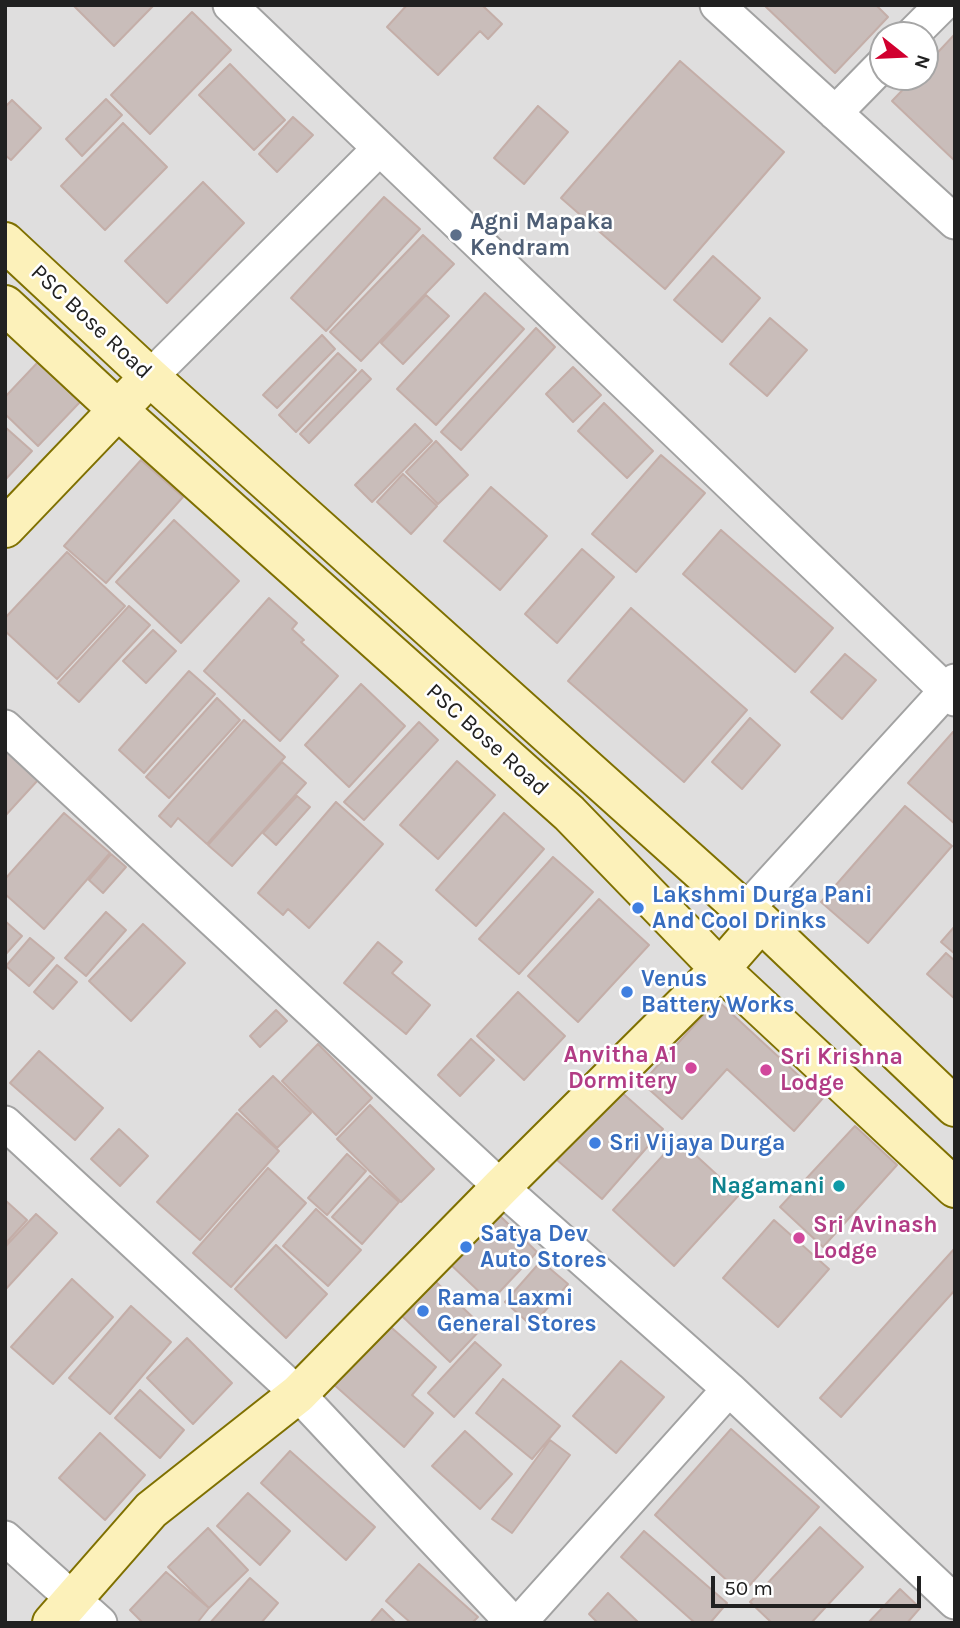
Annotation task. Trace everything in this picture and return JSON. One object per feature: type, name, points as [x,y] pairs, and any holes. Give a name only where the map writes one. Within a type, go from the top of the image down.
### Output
[{"type":"street","points":[[5,1538],[75,1614],[151,1510],[298,1394],[720,969],[753,916],[952,690],[230,5]]},
{"type":"street","points":[[717,5],[955,222]]},
{"type":"street","points":[[926,21],[942,5]]},
{"type":"street","points":[[835,113],[869,78]]},
{"type":"street","points":[[5,528],[150,377],[379,149]]},
{"type":"street","name":"PSC Bose Road","points":[[5,242],[150,377],[753,916],[955,1107]]},
{"type":"street","name":"PSC Bose Road","points":[[5,305],[118,410],[569,813],[720,969],[955,1188]]},
{"type":"street","points":[[5,727],[501,1187],[729,1389],[955,1602]]},
{"type":"street","points":[[5,1123],[298,1394],[513,1623]]},
{"type":"street","points":[[519,1623],[729,1389]]},
{"type":"shaded area","points":[[5,5],[955,5],[955,1623],[5,1623]]},
{"type":"building","points":[[73,5],[154,5],[114,46]]},
{"type":"building","points":[[407,5],[482,5],[502,24],[488,39],[480,31],[438,75],[387,27]]},
{"type":"building","points":[[764,5],[876,5],[888,17],[884,21],[869,21],[869,37],[835,73]]},
{"type":"building","points":[[192,12],[231,50],[150,134],[111,95]]},
{"type":"building","points":[[955,34],[955,161],[892,101],[902,91],[939,91],[939,51]]},
{"type":"building","points":[[680,61],[784,152],[665,289],[561,198]]},
{"type":"building","points":[[230,64],[285,120],[254,150],[199,95]]},
{"type":"building","points":[[106,99],[122,115],[82,156],[66,139]]},
{"type":"building","points":[[12,100],[41,128],[11,160],[5,155],[5,107]]},
{"type":"building","points":[[538,106],[568,132],[524,184],[494,158]]},
{"type":"building","points":[[293,117],[313,135],[277,172],[259,154]]},
{"type":"building","points":[[123,123],[167,167],[105,230],[61,186]]},
{"type":"building","points":[[203,182],[244,223],[167,303],[125,261]]},
{"type":"building","points":[[384,197],[420,229],[326,331],[291,298]]},
{"type":"building","points":[[423,235],[454,264],[361,361],[330,332]]},
{"type":"building","points":[[713,256],[760,298],[722,342],[674,300]]},
{"type":"building","points":[[485,293],[524,329],[436,425],[397,389]]},
{"type":"building","points":[[426,295],[449,316],[403,364],[381,343]]},
{"type":"building","points":[[770,318],[807,350],[767,396],[730,364]]},
{"type":"building","points":[[536,328],[555,347],[461,450],[441,432]]},
{"type":"building","points":[[322,335],[335,349],[277,408],[263,395]]},
{"type":"building","points":[[338,353],[356,370],[296,432],[279,415]]},
{"type":"building","points":[[38,362],[80,402],[38,446],[5,414],[5,397]]},
{"type":"building","points":[[573,367],[601,395],[573,422],[546,394]]},
{"type":"building","points":[[362,370],[371,379],[309,443],[300,434]]},
{"type":"building","points":[[604,403],[653,451],[627,478],[578,431]]},
{"type":"building","points":[[415,424],[432,441],[372,502],[355,485]]},
{"type":"building","points":[[5,427],[32,451],[5,480]]},
{"type":"building","points":[[436,441],[468,475],[438,504],[406,472]]},
{"type":"building","points":[[661,455],[705,493],[636,572],[592,534]]},
{"type":"building","points":[[141,460],[183,497],[106,583],[64,546]]},
{"type":"building","points":[[403,474],[437,506],[411,534],[377,502]]},
{"type":"building","points":[[491,487],[547,536],[500,590],[444,541]]},
{"type":"building","points":[[174,520],[239,581],[181,643],[116,582]]},
{"type":"building","points":[[721,530],[833,628],[795,672],[683,574]]},
{"type":"building","points":[[582,549],[614,577],[557,643],[525,614]]},
{"type":"building","points":[[67,552],[125,606],[57,679],[5,631],[5,618]]},
{"type":"building","points":[[269,598],[297,623],[292,629],[304,640],[301,642],[338,676],[280,741],[204,671]]},
{"type":"building","points":[[129,606],[150,625],[79,702],[58,683]]},
{"type":"building","points":[[631,608],[747,710],[684,782],[568,681]]},
{"type":"building","points":[[153,630],[176,651],[146,683],[123,661]]},
{"type":"building","points":[[845,654],[876,680],[842,719],[811,692]]},
{"type":"building","points":[[189,671],[215,694],[144,773],[119,750]]},
{"type":"building","points":[[361,684],[405,726],[349,787],[305,745]]},
{"type":"building","points":[[217,698],[240,720],[169,798],[146,777]]},
{"type":"building","points":[[750,718],[780,745],[742,789],[712,762]]},
{"type":"building","points":[[244,720],[285,757],[207,844],[178,818],[171,827],[159,816]]},
{"type":"building","points":[[419,722],[438,740],[364,820],[344,802]]},
{"type":"building","points":[[953,732],[955,734],[955,824],[908,783]]},
{"type":"building","points":[[5,748],[38,780],[5,816]]},
{"type":"building","points":[[457,761],[495,795],[438,859],[400,825]]},
{"type":"building","points":[[282,762],[306,783],[232,866],[208,845]]},
{"type":"building","points":[[297,796],[310,807],[276,845],[263,833]]},
{"type":"building","points":[[336,802],[383,844],[309,928],[288,909],[283,915],[258,893]]},
{"type":"building","points":[[905,806],[952,846],[868,943],[821,902]]},
{"type":"building","points":[[64,813],[110,853],[44,929],[5,894],[5,879]]},
{"type":"building","points":[[504,813],[544,849],[476,926],[436,890]]},
{"type":"building","points":[[111,854],[126,867],[103,893],[89,880]]},
{"type":"building","points":[[553,857],[593,892],[519,974],[479,939]]},
{"type":"building","points":[[599,899],[649,945],[578,1022],[528,976]]},
{"type":"building","points":[[106,912],[126,930],[86,976],[65,958]]},
{"type":"building","points":[[5,921],[22,936],[5,955]]},
{"type":"building","points":[[143,924],[185,963],[131,1021],[89,981]]},
{"type":"building","points":[[955,926],[955,954],[941,942]]},
{"type":"building","points":[[30,938],[54,958],[29,986],[6,966]]},
{"type":"building","points":[[378,942],[402,962],[392,973],[430,1005],[406,1034],[344,983]]},
{"type":"building","points":[[946,953],[955,961],[955,999],[927,974]]},
{"type":"building","points":[[57,965],[77,982],[53,1009],[34,992]]},
{"type":"building","points":[[518,992],[565,1036],[524,1080],[477,1036]]},
{"type":"building","points":[[717,1000],[823,1098],[794,1131],[727,1069],[682,1119],[642,1083]]},
{"type":"building","points":[[276,1010],[287,1021],[260,1047],[250,1036]]},
{"type":"building","points":[[471,1039],[494,1060],[460,1096],[438,1075]]},
{"type":"building","points":[[318,1044],[372,1098],[336,1135],[282,1081]]},
{"type":"building","points":[[39,1051],[103,1108],[75,1140],[10,1083]]},
{"type":"building","points":[[273,1076],[311,1113],[277,1148],[239,1110]]},
{"type":"building","points":[[619,1090],[663,1129],[602,1199],[557,1160]]},
{"type":"building","points":[[370,1105],[434,1169],[401,1202],[337,1139]]},
{"type":"building","points":[[237,1113],[279,1151],[200,1240],[157,1202]]},
{"type":"building","name":"Nagamani","points":[[855,1126],[897,1165],[823,1247],[780,1207]]},
{"type":"building","points":[[119,1129],[148,1156],[120,1186],[91,1159]]},
{"type":"building","points":[[678,1139],[739,1195],[674,1266],[613,1210]]},
{"type":"building","points":[[347,1154],[366,1171],[327,1215],[308,1198]]},
{"type":"building","points":[[268,1168],[306,1203],[231,1287],[193,1253]]},
{"type":"building","points":[[370,1176],[399,1202],[362,1244],[332,1217]]},
{"type":"building","points":[[5,1200],[27,1220],[5,1244]]},
{"type":"building","points":[[316,1209],[361,1250],[328,1286],[283,1246]]},
{"type":"building","points":[[496,1212],[537,1252],[490,1302],[448,1262]]},
{"type":"building","points":[[36,1214],[57,1233],[5,1290],[5,1247]]},
{"type":"building","points":[[774,1220],[829,1269],[778,1327],[723,1278]]},
{"type":"building","points":[[276,1245],[327,1294],[286,1338],[235,1289]]},
{"type":"building","points":[[955,1248],[955,1290],[841,1417],[820,1398]]},
{"type":"building","points":[[541,1261],[568,1284],[532,1326],[505,1302]]},
{"type":"building","points":[[72,1279],[113,1317],[53,1384],[11,1347]]},
{"type":"building","points":[[435,1281],[483,1327],[450,1362],[402,1316]]},
{"type":"building","points":[[131,1306],[171,1342],[110,1414],[69,1378]]},
{"type":"building","points":[[384,1321],[436,1367],[412,1395],[433,1413],[404,1447],[331,1382]]},
{"type":"building","points":[[187,1338],[232,1383],[193,1424],[147,1378]]},
{"type":"building","points":[[475,1342],[501,1365],[454,1417],[428,1393]]},
{"type":"building","points":[[621,1361],[664,1397],[616,1453],[573,1416]]},
{"type":"building","points":[[503,1379],[560,1426],[532,1459],[476,1413]]},
{"type":"building","points":[[140,1390],[184,1430],[160,1458],[115,1418]]},
{"type":"building","points":[[731,1429],[819,1507],[742,1594],[655,1515]]},
{"type":"building","points":[[465,1431],[512,1474],[480,1509],[432,1466]]},
{"type":"building","points":[[100,1433],[145,1475],[105,1520],[59,1478]]},
{"type":"building","points":[[550,1440],[570,1455],[512,1533],[492,1519]]},
{"type":"building","points":[[290,1451],[375,1527],[346,1560],[261,1483]]},
{"type":"building","points":[[248,1493],[290,1531],[260,1565],[217,1526]]},
{"type":"building","points":[[820,1527],[863,1567],[811,1623],[772,1623],[750,1602]]},
{"type":"building","points":[[208,1528],[248,1570],[209,1608],[168,1567]]},
{"type":"building","points":[[644,1531],[727,1603],[710,1623],[695,1623],[621,1557]]},
{"type":"building","points":[[419,1564],[478,1617],[472,1623],[411,1623],[386,1601]]},
{"type":"building","points":[[166,1572],[209,1608],[197,1623],[143,1623],[130,1610]]},
{"type":"building","points":[[250,1578],[278,1603],[261,1623],[210,1623]]},
{"type":"building","points":[[900,1589],[920,1608],[907,1623],[868,1623]]},
{"type":"building","points":[[608,1593],[639,1623],[598,1623],[589,1614]]},
{"type":"building","points":[[382,1609],[396,1623],[370,1623]]},
{"type":"place","name":"Agni Mapaka Kendram","points":[[456,235]]},
{"type":"place","name":"Lakshmi Durga Pani And Cool Drinks","points":[[638,908]]},
{"type":"place","name":"Venus Battery Works","points":[[627,992]]},
{"type":"place","name":"Anvitha A1 Dormitery","points":[[691,1068]]},
{"type":"place","name":"Sri Krishna Lodge","points":[[766,1070]]},
{"type":"place","name":"Sri Vijaya Durga","points":[[595,1143]]},
{"type":"place","name":"Nagamani","points":[[839,1186]]},
{"type":"place","name":"Sri Avinash Lodge","points":[[799,1238]]},
{"type":"place","name":"Satya Dev Auto Stores","points":[[466,1247]]},
{"type":"place","name":"Rama Laxmi General Stores","points":[[423,1311]]}]
